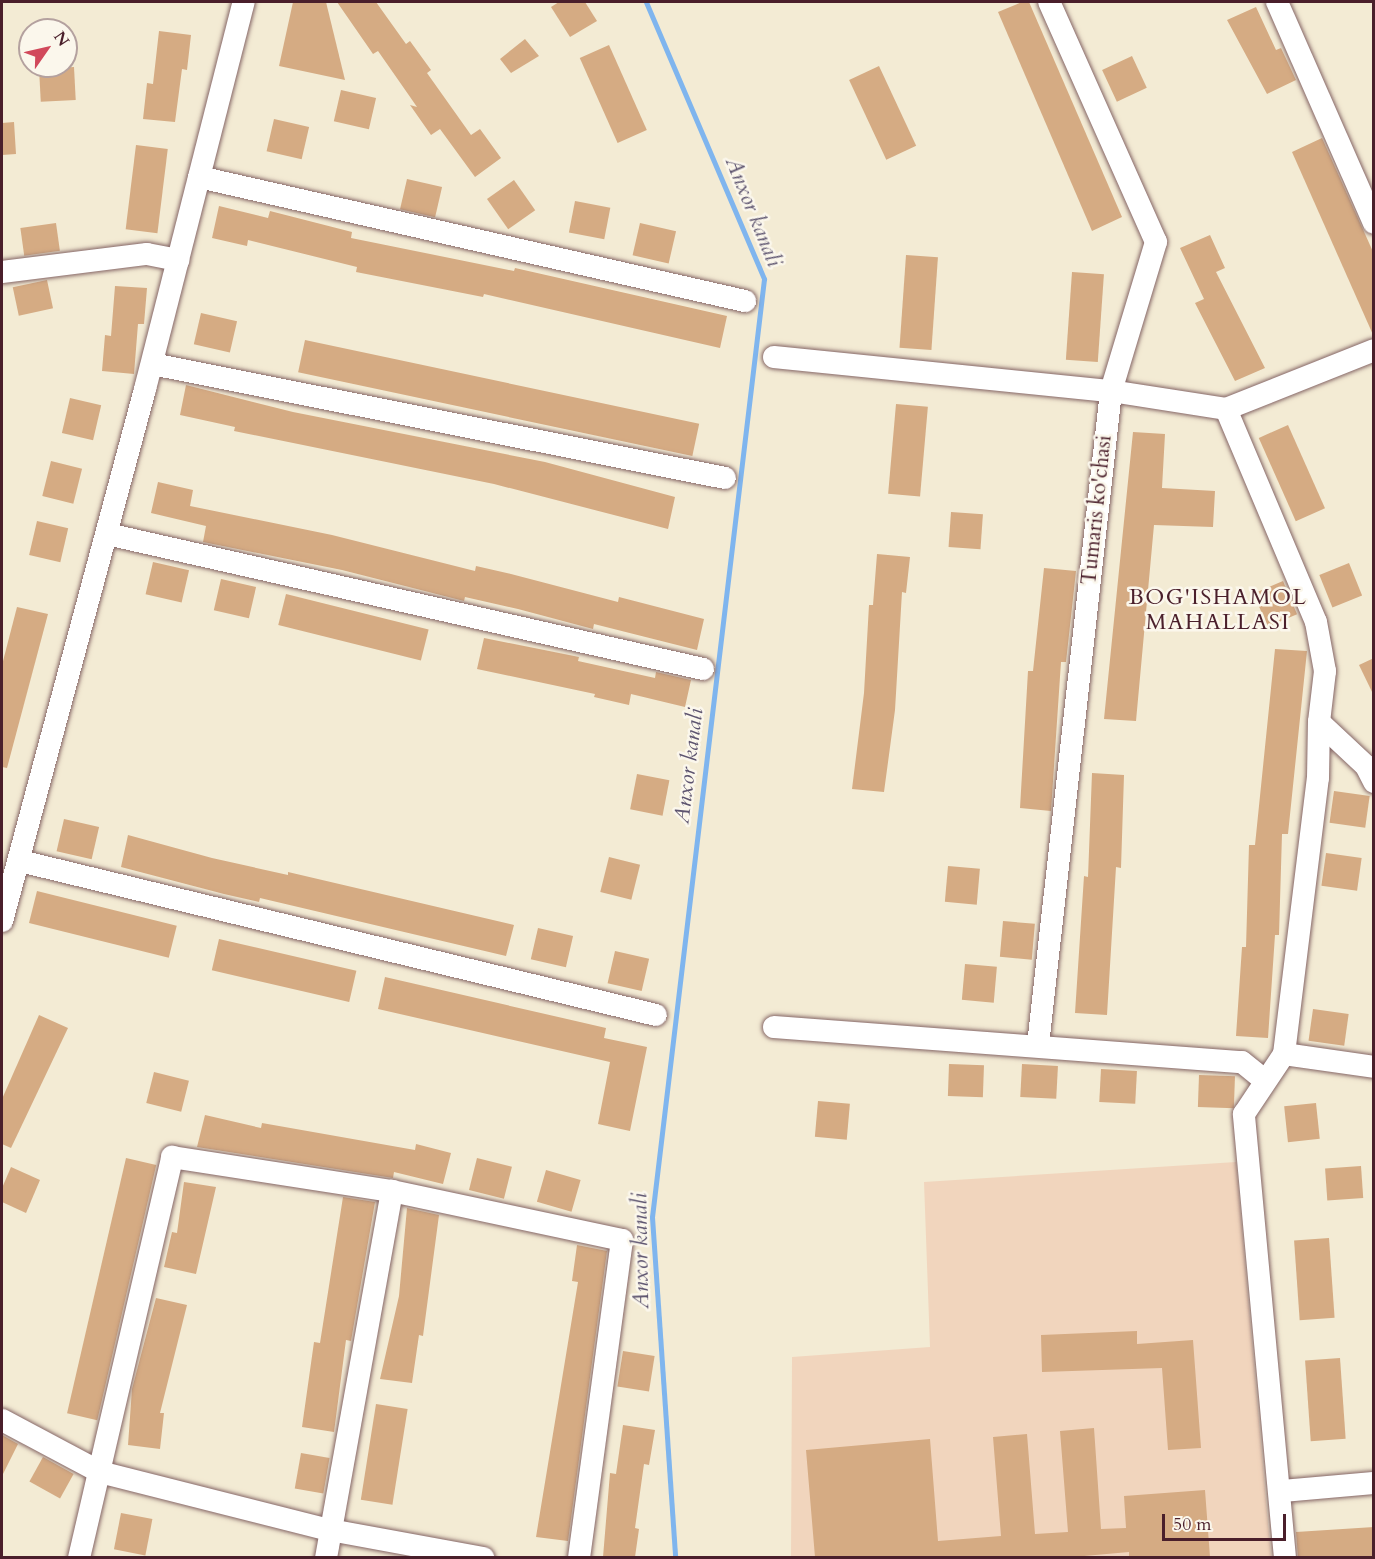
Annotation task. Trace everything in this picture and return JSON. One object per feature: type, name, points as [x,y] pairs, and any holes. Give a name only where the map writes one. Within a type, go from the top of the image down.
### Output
[{"type":"street","points":[[2,921],[152,364],[243,2]]},
{"type":"street","name":"Tumaris ko'chasi","points":[[1038,1045],[1111,391],[1156,242],[1049,2]]},
{"type":"street","points":[[1277,2],[1374,222]]},
{"type":"street","points":[[199,177],[745,301]]},
{"type":"street","points":[[2,272],[147,254],[178,260]]},
{"type":"street","points":[[774,357],[1111,391],[1226,409],[1374,350]]},
{"type":"street","points":[[152,364],[725,478]]},
{"type":"street","points":[[1226,409],[1316,622],[1325,671],[1319,722],[1318,778],[1284,1054],[1264,1080],[1244,1114],[1282,1491],[1285,1557]]},
{"type":"street","points":[[107,534],[703,669]]},
{"type":"street","points":[[1319,722],[1366,766],[1374,782]]},
{"type":"street","points":[[20,861],[656,1015]]},
{"type":"street","points":[[774,1027],[1242,1062],[1264,1080]]},
{"type":"street","points":[[1284,1054],[1374,1066]]},
{"type":"street","points":[[79,1557],[172,1157],[392,1191],[622,1240],[579,1557]]},
{"type":"street","points":[[326,1557],[392,1191]]},
{"type":"street","points":[[2,1420],[100,1472],[330,1530],[483,1557]]},
{"type":"street","points":[[1282,1491],[1374,1483]]},
{"type":"shaded area","points":[[1236,1162],[1271,1557],[791,1558],[792,1357],[930,1347],[924,1182]]},
{"type":"building","points":[[293,2],[326,2],[345,80],[279,66]]},
{"type":"building","points":[[337,2],[376,2],[406,44],[410,41],[431,70],[427,73],[471,135],[480,129],[501,158],[475,177],[440,129],[431,135],[410,105],[417,107],[378,51],[373,54]]},
{"type":"building","points":[[559,2],[585,2],[597,21],[570,37],[551,7]]},
{"type":"building","points":[[1022,2],[1029,2],[1122,217],[1092,231],[998,12]]},
{"type":"building","points":[[1256,7],[1276,50],[1281,48],[1296,80],[1267,94],[1227,20]]},
{"type":"building","points":[[159,31],[191,35],[187,70],[182,69],[175,122],[143,119],[147,83],[153,84]]},
{"type":"building","points":[[525,39],[539,56],[511,73],[500,59]]},
{"type":"building","points":[[609,45],[647,130],[618,143],[580,58]]},
{"type":"building","points":[[1132,56],[1147,88],[1117,102],[1102,70]]},
{"type":"building","points":[[879,66],[916,146],[886,160],[849,80]]},
{"type":"building","points":[[40,78],[75,78],[76,100],[41,102]]},
{"type":"building","points":[[341,90],[376,98],[369,129],[334,121]]},
{"type":"building","points":[[274,119],[309,127],[302,159],[267,151]]},
{"type":"building","points":[[14,122],[16,154],[2,155],[2,123]]},
{"type":"building","points":[[1322,138],[1374,254],[1374,337],[1292,152]]},
{"type":"building","points":[[136,145],[168,149],[157,233],[126,229]]},
{"type":"building","points":[[407,179],[442,187],[435,217],[400,209]]},
{"type":"building","points":[[514,180],[535,210],[508,229],[487,199]]},
{"type":"building","points":[[575,201],[610,208],[604,239],[569,232]]},
{"type":"building","points":[[219,206],[268,218],[270,211],[352,232],[351,238],[514,271],[515,268],[727,316],[720,348],[484,294],[483,297],[356,272],[357,267],[248,240],[247,246],[212,238]]},
{"type":"building","points":[[56,223],[60,251],[24,256],[20,228]]},
{"type":"building","points":[[640,223],[676,231],[669,263],[633,255]]},
{"type":"building","points":[[1210,235],[1225,268],[1216,272],[1265,368],[1235,381],[1195,303],[1204,299],[1180,248]]},
{"type":"building","points":[[906,255],[938,257],[931,350],[900,348]]},
{"type":"building","points":[[1072,272],[1104,274],[1098,362],[1066,360]]},
{"type":"building","points":[[47,280],[53,308],[19,316],[13,287]]},
{"type":"building","points":[[115,286],[147,288],[144,324],[138,324],[134,374],[102,371],[105,335],[111,336]]},
{"type":"building","points":[[201,313],[237,321],[230,353],[194,344]]},
{"type":"building","points":[[305,340],[699,424],[692,456],[298,372]]},
{"type":"building","points":[[186,385],[293,412],[545,462],[675,497],[668,529],[494,484],[234,431],[235,427],[180,415]]},
{"type":"building","points":[[70,398],[101,405],[93,440],[62,433]]},
{"type":"building","points":[[896,404],[928,407],[920,496],[888,494]]},
{"type":"building","points":[[1288,425],[1325,508],[1296,521],[1259,438]]},
{"type":"building","points":[[1133,432],[1165,434],[1162,488],[1215,491],[1213,527],[1154,525],[1136,721],[1104,719]]},
{"type":"building","points":[[51,461],[82,469],[73,504],[42,496]]},
{"type":"building","points":[[158,482],[193,490],[190,506],[332,535],[475,571],[476,566],[618,602],[619,597],[704,619],[697,650],[594,624],[593,629],[465,597],[464,601],[342,570],[203,542],[206,526],[151,513]]},
{"type":"building","points":[[951,512],[983,514],[980,549],[949,547]]},
{"type":"building","points":[[37,521],[68,528],[60,562],[29,555]]},
{"type":"building","points":[[877,554],[910,557],[906,593],[902,592],[895,710],[884,792],[852,789],[864,693],[869,605],[873,605]]},
{"type":"building","points":[[153,562],[189,570],[182,602],[146,594]]},
{"type":"building","points":[[1349,563],[1362,595],[1332,607],[1319,575]]},
{"type":"building","points":[[1044,568],[1076,571],[1066,662],[1061,662],[1051,811],[1020,808],[1028,671],[1033,671]]},
{"type":"building","points":[[221,579],[256,587],[249,618],[214,610]]},
{"type":"building","points":[[1283,581],[1297,614],[1268,627],[1254,594]]},
{"type":"building","points":[[286,594],[429,630],[421,661],[278,625]]},
{"type":"building","points":[[17,607],[48,614],[7,768],[2,767],[2,665]]},
{"type":"building","points":[[484,638],[579,657],[578,661],[655,678],[656,672],[691,680],[685,707],[631,694],[629,705],[594,697],[595,694],[477,669]]},
{"type":"building","points":[[1275,649],[1307,651],[1288,834],[1282,834],[1279,935],[1275,935],[1268,1038],[1236,1036],[1242,947],[1246,947],[1249,845],[1255,845]]},
{"type":"building","points":[[1374,658],[1374,696],[1359,665]]},
{"type":"building","points":[[1092,773],[1124,775],[1121,868],[1116,867],[1107,1015],[1075,1013],[1084,876],[1088,877]]},
{"type":"building","points":[[637,774],[669,780],[663,816],[630,809]]},
{"type":"building","points":[[1334,791],[1370,796],[1365,828],[1330,823]]},
{"type":"building","points":[[64,819],[99,827],[92,859],[57,851]]},
{"type":"building","points":[[128,835],[212,858],[288,875],[288,872],[514,925],[506,956],[260,898],[259,902],[224,894],[121,867]]},
{"type":"building","points":[[1326,853],[1362,858],[1357,891],[1321,886]]},
{"type":"building","points":[[609,857],[640,865],[631,900],[600,892]]},
{"type":"building","points":[[948,866],[980,869],[977,905],[945,902]]},
{"type":"building","points":[[37,891],[177,926],[169,958],[29,923]]},
{"type":"building","points":[[1003,921],[1035,924],[1032,960],[1000,957]]},
{"type":"building","points":[[538,928],[573,936],[566,967],[531,959]]},
{"type":"building","points":[[219,939],[356,971],[349,1002],[212,970]]},
{"type":"building","points":[[615,951],[649,959],[642,991],[608,983]]},
{"type":"building","points":[[965,964],[997,967],[994,1003],[962,1000]]},
{"type":"building","points":[[385,977],[606,1028],[604,1038],[647,1047],[630,1131],[598,1124],[610,1062],[378,1009]]},
{"type":"building","points":[[1313,1009],[1349,1014],[1344,1046],[1309,1041]]},
{"type":"building","points":[[39,1015],[68,1028],[11,1148],[2,1144],[2,1099]]},
{"type":"building","points":[[949,1064],[984,1065],[983,1097],[948,1096]]},
{"type":"building","points":[[1022,1064],[1058,1066],[1056,1099],[1020,1097]]},
{"type":"building","points":[[1101,1069],[1137,1071],[1135,1104],[1099,1102]]},
{"type":"building","points":[[154,1072],[189,1081],[181,1112],[146,1103]]},
{"type":"building","points":[[1199,1075],[1235,1076],[1234,1108],[1198,1107]]},
{"type":"building","points":[[818,1101],[850,1104],[847,1140],[815,1137]]},
{"type":"building","points":[[1316,1103],[1320,1139],[1288,1142],[1284,1106]]},
{"type":"building","points":[[205,1115],[261,1128],[262,1123],[415,1150],[416,1144],[451,1153],[443,1184],[394,1172],[393,1178],[197,1147]]},
{"type":"building","points":[[126,1158],[156,1165],[97,1420],[67,1413]]},
{"type":"building","points":[[477,1158],[512,1167],[504,1199],[469,1190]]},
{"type":"building","points":[[1361,1166],[1363,1198],[1327,1200],[1325,1169]]},
{"type":"building","points":[[11,1167],[40,1180],[26,1213],[2,1202],[2,1188]]},
{"type":"building","points":[[546,1170],[581,1180],[572,1212],[537,1202]]},
{"type":"building","points":[[184,1182],[216,1187],[196,1274],[164,1267],[172,1232],[177,1233]]},
{"type":"building","points":[[343,1197],[375,1202],[351,1341],[346,1340],[334,1432],[302,1427],[314,1342],[320,1343]]},
{"type":"building","points":[[407,1208],[439,1215],[423,1336],[419,1335],[412,1383],[380,1379],[399,1296]]},
{"type":"building","points":[[1329,1238],[1335,1318],[1300,1320],[1294,1240]]},
{"type":"building","points":[[577,1245],[607,1251],[568,1541],[536,1537],[578,1282],[572,1281]]},
{"type":"building","points":[[156,1298],[187,1305],[160,1413],[164,1413],[160,1449],[128,1445],[132,1389]]},
{"type":"building","points":[[1137,1331],[1137,1344],[1193,1340],[1201,1448],[1168,1450],[1162,1368],[1042,1372],[1041,1335]]},
{"type":"building","points":[[623,1351],[655,1356],[649,1392],[617,1387]]},
{"type":"building","points":[[1340,1358],[1346,1439],[1311,1441],[1305,1360]]},
{"type":"building","points":[[376,1404],[408,1409],[392,1505],[361,1500]]},
{"type":"building","points":[[623,1425],[655,1430],[649,1465],[644,1464],[635,1528],[639,1529],[635,1557],[603,1557],[610,1473],[616,1474]]},
{"type":"building","points":[[1094,1428],[1101,1529],[1126,1528],[1124,1496],[1205,1490],[1210,1557],[1129,1557],[1129,1552],[1073,1557],[815,1557],[806,1450],[930,1439],[938,1541],[1001,1536],[993,1437],[1027,1434],[1035,1534],[1068,1532],[1060,1431]]},
{"type":"building","points":[[2,1435],[18,1444],[2,1476]]},
{"type":"building","points":[[301,1453],[330,1458],[323,1493],[295,1488]]},
{"type":"building","points":[[43,1457],[74,1474],[60,1498],[29,1481]]},
{"type":"building","points":[[121,1513],[152,1519],[145,1555],[114,1549]]},
{"type":"building","points":[[1374,1527],[1374,1557],[1298,1557],[1296,1532]]},
{"type":"waterway","name":"Anxor kanali","points":[[646,2],[764,279],[652,1217],[675,1558]]},
{"type":"district","name":"BOG'ISHAMOL MAHALLASI","points":[[1218,610]]}]
